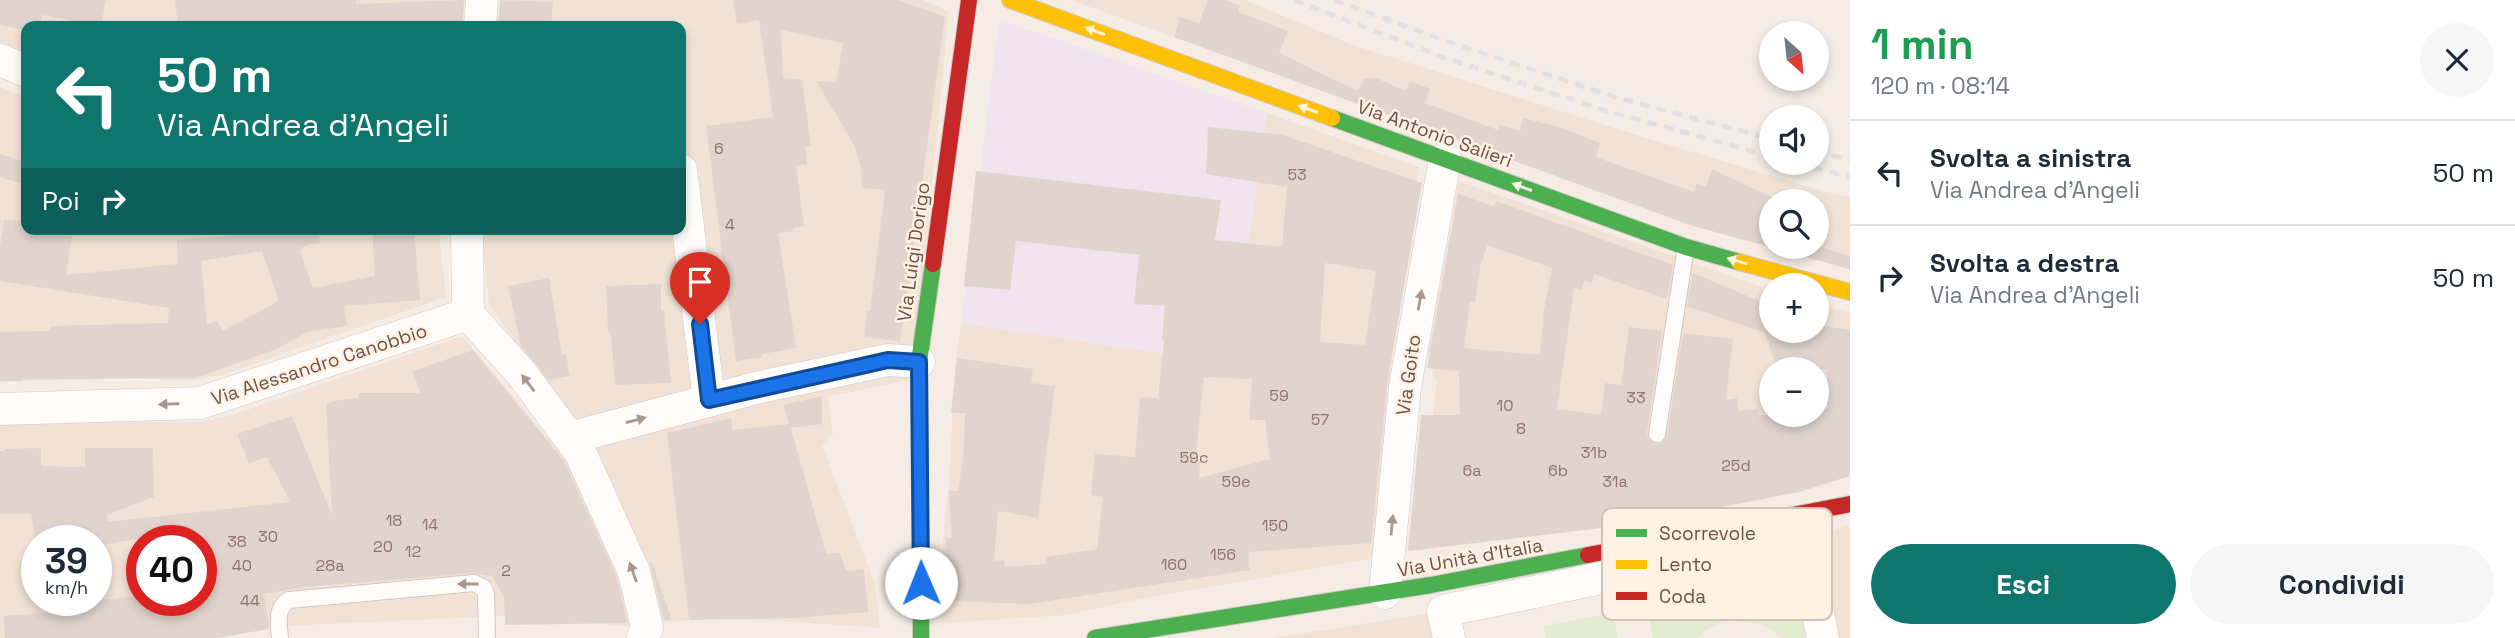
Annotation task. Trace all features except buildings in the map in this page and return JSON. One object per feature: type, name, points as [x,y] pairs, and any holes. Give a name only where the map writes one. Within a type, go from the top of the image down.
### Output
[{"type":"street","points":[[480,21],[482,0]]},
{"type":"street","name":"Via Luigi Dorigo","points":[[921,638],[919,362],[969,0]]},
{"type":"street","name":"Via Antonio Salieri","points":[[1010,0],[1686,247],[1850,292]]},
{"type":"street","points":[[0,60],[21,69]]},
{"type":"street","name":"Via Goito","points":[[1385,593],[1405,387],[1445,159]]},
{"type":"street","points":[[686,211],[709,400]]},
{"type":"street","points":[[467,235],[468,314],[522,374],[580,452],[634,572],[647,627],[643,638]]},
{"type":"street","name":"Via Alessandro Canobbio","points":[[0,409],[200,403],[468,314]]},
{"type":"street","points":[[570,438],[709,400],[888,360],[919,362]]},
{"type":"street","name":"Via Unità d'Italia","points":[[1830,508],[1850,504]]},
{"type":"street","name":"Via Unità d'Italia","points":[[1095,638],[1385,593],[1602,552]]},
{"type":"street","points":[[1449,638],[1443,611],[1602,578]]},
{"type":"street","points":[[1431,585],[1441,638]]},
{"type":"street","points":[[1819,620],[1823,638]]},
{"type":"street","points":[[1831,620],[1835,638]]},
{"type":"lane","points":[[1657,434],[1686,247]]},
{"type":"lane","points":[[281,638],[279,614],[284,602],[289,600],[474,583],[484,588],[486,595],[487,638]]},
{"type":"shaded area","points":[[0,0],[465,0],[463,21],[21,21],[21,50],[0,42]]},
{"type":"shaded area","points":[[508,0],[922,0],[949,11],[913,379],[828,397],[833,435],[822,445],[875,584],[880,628],[727,617],[655,623],[581,443],[489,303],[482,242],[483,235],[686,235],[686,21],[506,21]]},
{"type":"shaded area","points":[[1070,0],[1245,0],[1353,45],[1759,172],[1759,175],[1769,175],[1816,189],[1759,189],[1759,242]]},
{"type":"shaded area","points":[[999,22],[1018,26],[1267,113],[1231,364],[961,323]]},
{"type":"shaded area","points":[[0,87],[21,96],[21,235],[441,235],[446,297],[222,375],[189,381],[131,378],[0,382]]},
{"type":"shaded area","points":[[1267,113],[1419,167],[1386,355],[1394,386],[1374,558],[1130,601],[1068,615],[942,623],[939,583],[949,480],[955,368],[961,323],[1231,364]]},
{"type":"shaded area","points":[[1459,181],[1759,286],[1759,343],[1829,343],[1829,307],[1850,313],[1850,462],[1626,508],[1602,508],[1602,513],[1417,551],[1437,382],[1428,355]]},
{"type":"shaded area","points":[[1829,193],[1850,197],[1850,270],[1813,259],[1829,259]]},
{"type":"shaded area","points":[[462,336],[568,462],[625,570],[641,628],[525,615],[280,626],[152,638],[0,638],[0,425],[131,421],[193,423],[232,415]]},
{"type":"shaded area","points":[[1850,526],[1850,638],[1823,638],[1819,620],[1832,620],[1832,530]]},
{"type":"shaded area","points":[[1443,611],[1449,638],[1274,638]]},
{"type":"green space","points":[[1602,615],[1602,620],[1614,620],[1618,638],[1546,638],[1543,626]]},
{"type":"green space","points":[[1650,620],[1722,620],[1697,638],[1653,638]]},
{"type":"green space","points":[[1803,620],[1806,638],[1781,638],[1766,627],[1735,621]]},
{"type":"railway","points":[[1294,0],[1445,58],[1607,111],[1759,153]]},
{"type":"railway","points":[[1334,0],[1446,41],[1615,97],[1759,136]]},
{"type":"railway","points":[[1829,154],[1850,160]]},
{"type":"railway","points":[[1829,171],[1850,177]]},
{"type":"traffic: fast","points":[[1332,118],[1686,247],[1739,262]]},
{"type":"traffic: fast","points":[[921,638],[919,362],[933,264]]},
{"type":"traffic: fast","points":[[1095,638],[1431,585],[1588,555]]},
{"type":"traffic: slow","points":[[1010,0],[1332,118]]},
{"type":"traffic: slow","points":[[1739,262],[1850,292]]},
{"type":"traffic: jam","points":[[933,264],[969,0]]},
{"type":"traffic: jam","points":[[1829,508],[1850,504]]},
{"type":"traffic: jam","points":[[1588,555],[1602,552]]},
{"type":"route","points":[[700,324],[709,400],[888,360],[919,362],[921,583]]}]
